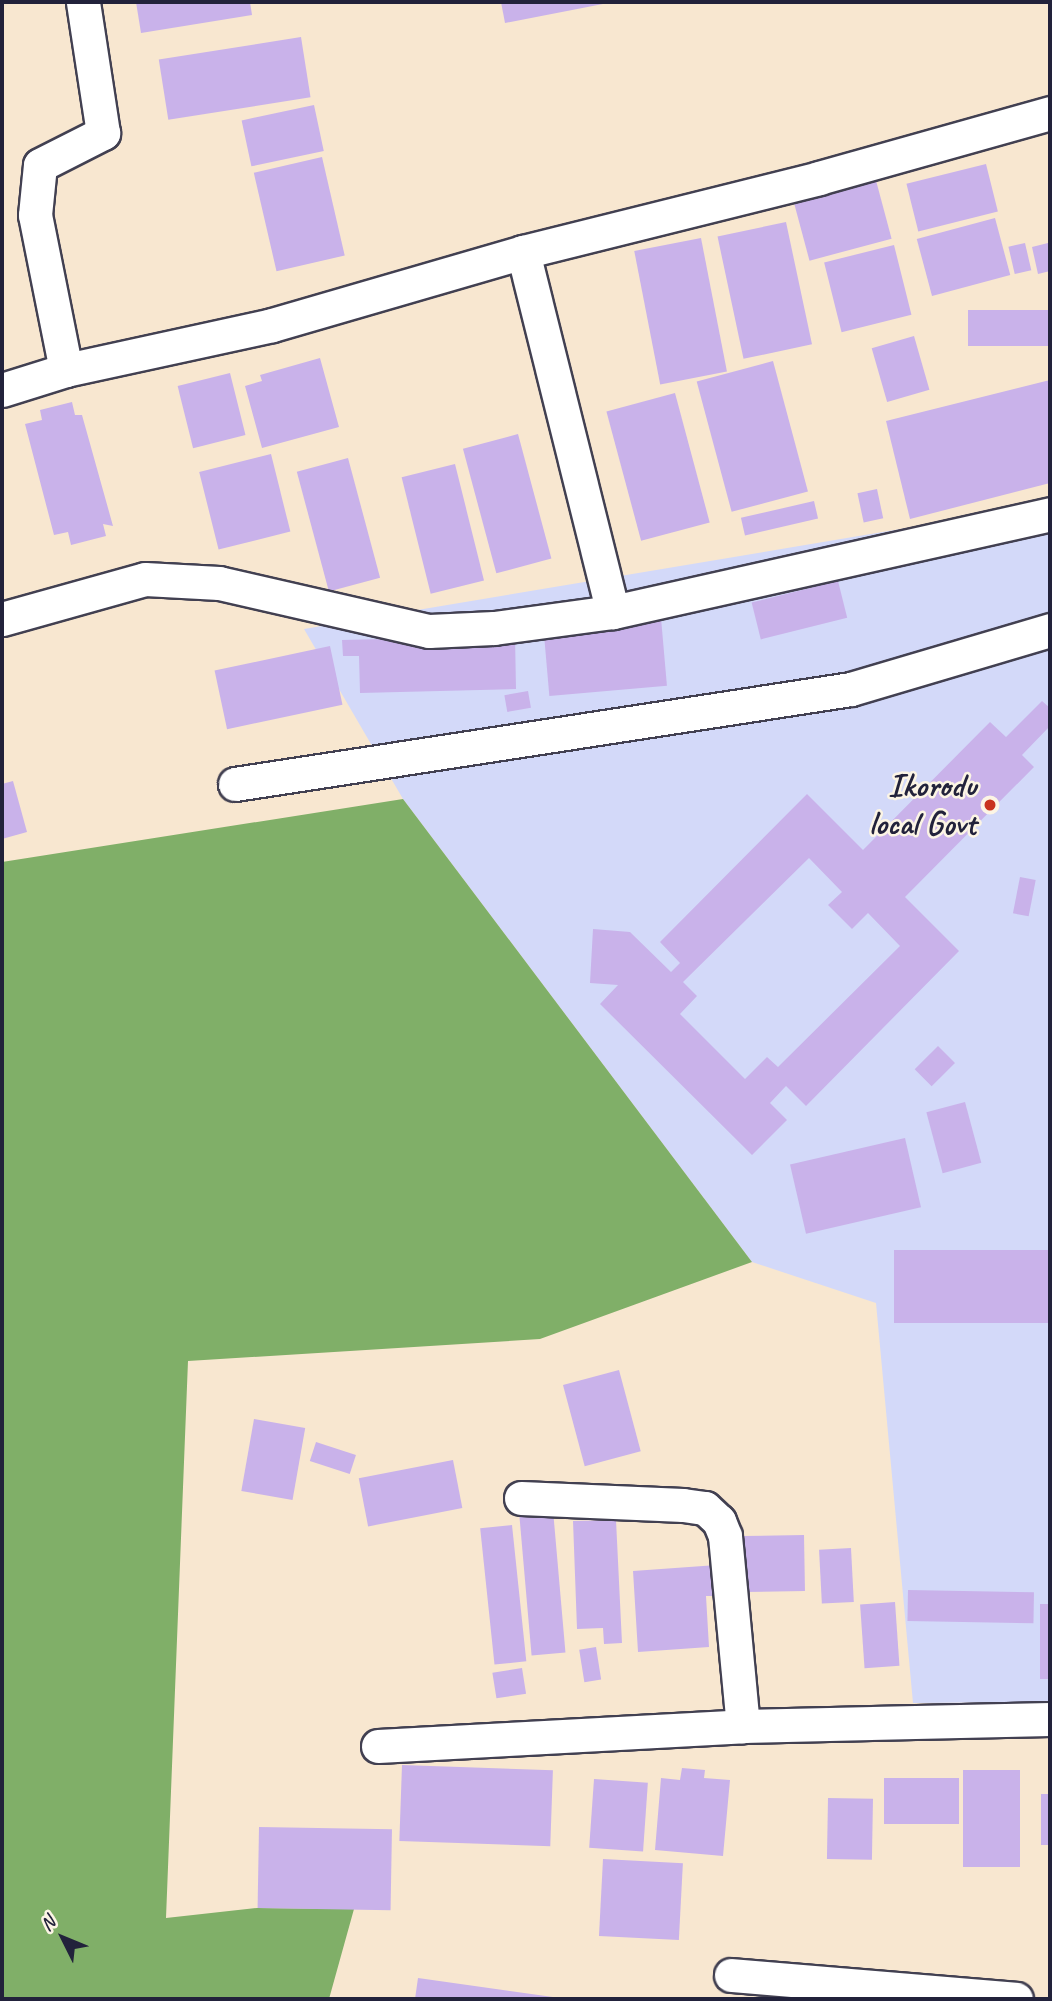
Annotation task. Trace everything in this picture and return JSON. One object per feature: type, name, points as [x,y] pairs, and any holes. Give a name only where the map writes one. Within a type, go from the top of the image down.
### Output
[{"type":"street","points":[[66,370],[35,215],[40,165],[103,133],[83,2]]},
{"type":"street","points":[[2,390],[66,370],[272,325],[523,252],[819,178],[1050,113]]},
{"type":"street","points":[[523,252],[613,611]]},
{"type":"street","points":[[2,619],[145,579],[219,583],[429,631],[495,628],[613,611],[1050,514]]},
{"type":"street","points":[[235,784],[850,689],[1050,630]]},
{"type":"street","points":[[521,1498],[683,1505],[705,1508],[719,1521],[725,1536],[743,1726]]},
{"type":"street","points":[[378,1745],[743,1726],[1050,1720]]},
{"type":"street","points":[[731,1975],[1016,1999]]},
{"type":"shaded area","points":[[1050,504],[1050,1702],[913,1703],[876,1303],[752,1262],[403,799],[304,629]]},
{"type":"green space","points":[[403,799],[752,1262],[540,1339],[188,1361],[166,1918],[257,1908],[354,1909],[329,1999],[2,1999],[2,862]]},
{"type":"building","points":[[136,2],[250,2],[252,15],[141,33]]},
{"type":"building","points":[[501,2],[607,2],[608,3],[505,23]]},
{"type":"building","points":[[301,37],[311,97],[168,120],[159,60]]},
{"type":"building","points":[[314,105],[324,151],[251,166],[242,120]]},
{"type":"building","points":[[322,157],[345,255],[277,271],[254,173]]},
{"type":"building","points":[[986,164],[998,212],[918,231],[906,184]]},
{"type":"building","points":[[874,173],[892,239],[809,261],[792,195]]},
{"type":"building","points":[[995,218],[1010,275],[932,296],[917,239]]},
{"type":"building","points":[[786,222],[812,344],[744,359],[718,237]]},
{"type":"building","points":[[701,238],[727,372],[660,384],[634,251]]},
{"type":"building","points":[[1025,243],[1031,270],[1015,274],[1008,247]]},
{"type":"building","points":[[1048,243],[1050,271],[1038,274],[1032,247]]},
{"type":"building","points":[[894,245],[911,315],[842,332],[824,262]]},
{"type":"building","points":[[968,310],[1050,310],[1050,346],[968,346]]},
{"type":"building","points":[[914,336],[929,390],[887,402],[872,348]]},
{"type":"building","points":[[320,358],[339,427],[262,448],[245,386],[262,381],[260,375]]},
{"type":"building","points":[[773,361],[808,491],[732,512],[697,381]]},
{"type":"building","points":[[230,373],[245,435],[193,448],[178,386]]},
{"type":"building","points":[[1050,380],[1050,483],[910,519],[886,421]]},
{"type":"building","points":[[675,393],[710,522],[641,541],[606,411]]},
{"type":"building","points":[[72,402],[75,415],[82,415],[113,526],[103,524],[106,536],[71,545],[68,532],[54,535],[25,424],[42,420],[40,410]]},
{"type":"building","points":[[518,434],[551,559],[496,573],[463,449]]},
{"type":"building","points":[[271,454],[290,532],[219,550],[199,472]]},
{"type":"building","points":[[348,458],[380,578],[329,591],[297,472]]},
{"type":"building","points":[[455,464],[484,580],[431,594],[402,477]]},
{"type":"building","points":[[877,489],[883,518],[864,523],[857,493]]},
{"type":"building","points":[[814,501],[818,519],[745,535],[741,518]]},
{"type":"building","points":[[838,581],[847,618],[761,639],[752,603]]},
{"type":"building","points":[[661,618],[667,686],[549,696],[543,628]]},
{"type":"building","points":[[515,636],[516,689],[360,693],[359,656],[343,656],[342,640]]},
{"type":"building","points":[[330,646],[342,705],[227,729],[215,671]]},
{"type":"building","points":[[528,691],[531,708],[507,712],[504,695]]},
{"type":"building","points":[[1042,701],[1050,708],[1050,726],[1022,755],[1034,767],[905,897],[959,951],[806,1106],[786,1086],[770,1103],[787,1120],[752,1155],[600,1004],[618,985],[590,983],[593,929],[630,932],[671,972],[680,963],[660,942],[807,794],[863,850],[990,722],[1006,737]],"holes":[[[809,858],[842,892],[828,905],[852,929],[868,913],[900,946],[778,1067],[767,1057],[745,1079],[680,1014],[697,996],[683,982]]]},
{"type":"building","points":[[13,781],[27,832],[2,839],[2,784]]},
{"type":"building","points":[[1020,877],[1036,880],[1029,916],[1013,913]]},
{"type":"building","points":[[938,1046],[955,1063],[932,1086],[915,1069]]},
{"type":"building","points":[[965,1102],[981,1163],[943,1173],[926,1112]]},
{"type":"building","points":[[905,1138],[921,1207],[806,1234],[790,1165]]},
{"type":"building","points":[[894,1250],[1050,1250],[1050,1323],[894,1323]]},
{"type":"building","points":[[619,1370],[641,1451],[585,1466],[563,1385]]},
{"type":"building","points":[[254,1419],[305,1428],[293,1500],[241,1491]]},
{"type":"building","points":[[316,1442],[356,1455],[350,1474],[310,1461]]},
{"type":"building","points":[[453,1460],[462,1508],[368,1526],[359,1478]]},
{"type":"building","points":[[553,1510],[565,1652],[532,1655],[519,1513]]},
{"type":"building","points":[[616,1520],[622,1643],[604,1644],[603,1628],[577,1629],[573,1521]]},
{"type":"building","points":[[512,1525],[526,1661],[494,1665],[480,1528]]},
{"type":"building","points":[[804,1535],[805,1591],[744,1592],[743,1536]]},
{"type":"building","points":[[851,1548],[854,1602],[822,1604],[819,1550]]},
{"type":"building","points":[[717,1565],[718,1596],[706,1596],[709,1647],[638,1652],[633,1571]]},
{"type":"building","points":[[908,1590],[1034,1592],[1033,1623],[907,1621]]},
{"type":"building","points":[[895,1602],[899,1666],[865,1668],[860,1604]]},
{"type":"building","points":[[1040,1604],[1050,1604],[1050,1679],[1040,1679]]},
{"type":"building","points":[[596,1647],[601,1680],[584,1682],[579,1650]]},
{"type":"building","points":[[522,1668],[526,1694],[496,1698],[492,1673]]},
{"type":"building","points":[[402,1765],[553,1770],[550,1846],[399,1841]]},
{"type":"building","points":[[682,1768],[705,1770],[704,1778],[730,1780],[723,1856],[655,1850],[661,1778],[680,1780]]},
{"type":"building","points":[[963,1770],[1020,1770],[1020,1867],[963,1867]]},
{"type":"building","points":[[884,1778],[959,1778],[959,1824],[884,1824]]},
{"type":"building","points":[[594,1779],[648,1783],[643,1852],[589,1848]]},
{"type":"building","points":[[1041,1794],[1050,1794],[1050,1845],[1041,1845]]},
{"type":"building","points":[[828,1798],[873,1799],[872,1860],[827,1859]]},
{"type":"building","points":[[259,1827],[392,1829],[391,1910],[258,1908]]},
{"type":"building","points":[[603,1859],[683,1863],[679,1940],[599,1936]]},
{"type":"building","points":[[418,1978],[560,1998],[560,1999],[415,1999]]},
{"type":"place","name":"Ikorodu local Govt","points":[[990,805]]}]
